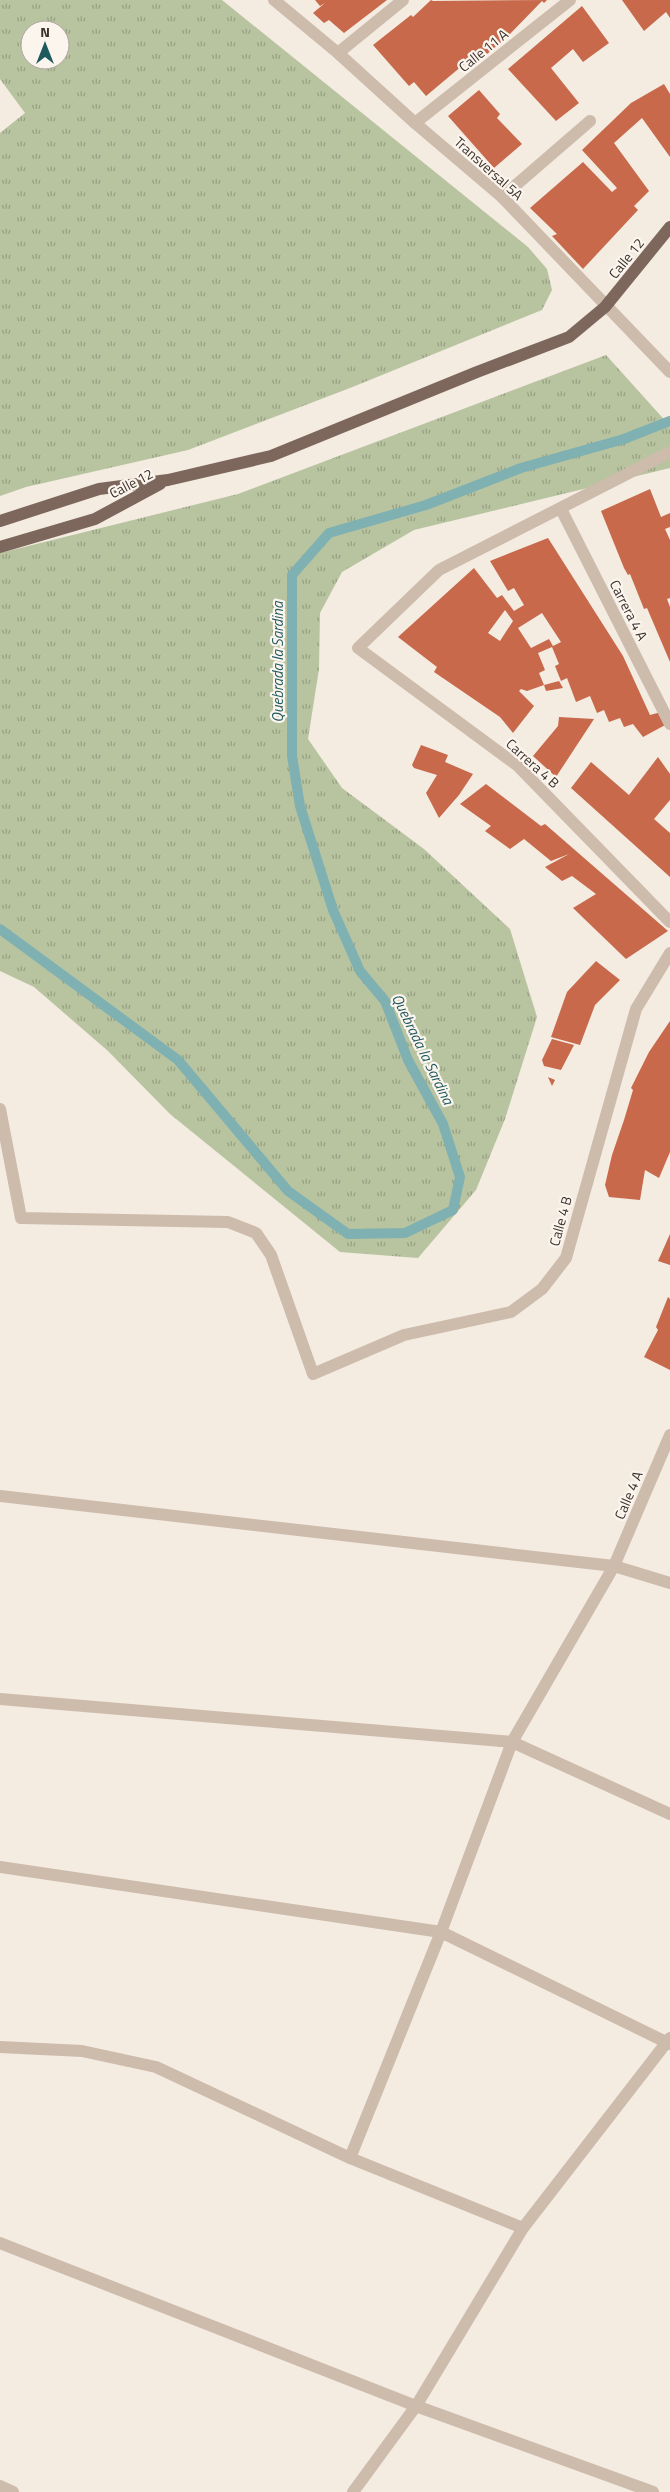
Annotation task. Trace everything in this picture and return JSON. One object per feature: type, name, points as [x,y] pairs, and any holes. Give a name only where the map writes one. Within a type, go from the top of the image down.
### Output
[{"type":"main road","name":"Calle 12","points":[[0,521],[99,489],[168,480],[271,456],[477,372],[569,337],[605,307],[670,228]]},
{"type":"main road","name":"Calle 12","points":[[0,547],[95,520],[168,480]]},
{"type":"street","name":"Transversal 5A","points":[[274,0],[338,53],[415,124],[502,197],[605,307],[670,372]]},
{"type":"street","points":[[338,53],[404,0]]},
{"type":"street","name":"Calle 11 A","points":[[415,124],[570,0]]},
{"type":"street","points":[[502,197],[590,121]]},
{"type":"street","points":[[561,509],[670,452]]},
{"type":"street","name":"Carrera 4 B","points":[[561,509],[439,570],[358,648],[518,766],[670,922]]},
{"type":"street","name":"Carrera 4 A","points":[[561,509],[670,724]]},
{"type":"street","name":"Calle 4 B","points":[[0,1110],[21,1218],[228,1222],[256,1233],[271,1255],[313,1374],[404,1335],[511,1312],[542,1289],[566,1258],[636,1009],[670,953]]},
{"type":"street","name":"Calle 4 A","points":[[350,2158],[441,1932],[512,1742],[614,1566],[670,1435]]},
{"type":"street","points":[[0,1496],[614,1566],[670,1583]]},
{"type":"street","points":[[0,1699],[512,1742],[670,1814]]},
{"type":"street","points":[[0,1867],[441,1932],[668,2041],[523,2228],[416,2406],[353,2492]]},
{"type":"street","points":[[0,2047],[82,2051],[156,2067],[350,2158],[523,2228]]},
{"type":"street","points":[[0,2243],[416,2406],[653,2492]]},
{"type":"street","points":[[0,2486],[14,2492]]},
{"type":"green space","points":[[0,0],[222,0],[528,247],[547,269],[552,290],[542,310],[350,388],[188,450],[26,487],[0,496],[0,133],[25,113],[0,79]]},
{"type":"green space","points":[[606,355],[670,426],[670,468],[414,530],[342,572],[320,613],[319,669],[308,739],[342,788],[424,849],[510,929],[537,1017],[505,1119],[476,1190],[418,1258],[340,1252],[170,1114],[108,1051],[34,987],[0,971],[0,553],[238,494]]},
{"type":"building","points":[[315,0],[387,0],[344,33],[329,20],[324,23],[313,13],[325,3],[320,6]]},
{"type":"building","points":[[431,0],[547,0],[544,3],[542,1],[506,38],[487,54],[484,51],[463,65],[426,96],[414,82],[409,86],[373,45],[411,15],[413,17]]},
{"type":"building","points":[[622,0],[670,0],[670,18],[666,12],[644,31]]},
{"type":"building","points":[[582,6],[609,43],[583,62],[573,49],[551,68],[579,103],[556,121],[508,69]]},
{"type":"building","points":[[664,84],[670,94],[670,157],[642,118],[614,143],[649,191],[634,206],[638,210],[583,269],[552,236],[557,234],[530,208],[583,162],[612,192],[617,188],[582,150],[631,103]]},
{"type":"building","points":[[479,90],[500,114],[497,118],[522,144],[494,168],[448,116]]},
{"type":"building","points":[[650,489],[661,517],[670,513],[670,527],[665,529],[670,540],[670,598],[667,599],[670,607],[670,662],[647,608],[644,609],[630,574],[628,575],[624,568],[601,511]]},
{"type":"building","points":[[548,538],[623,656],[650,715],[661,712],[667,724],[643,737],[633,724],[624,727],[620,718],[609,722],[604,710],[597,713],[590,696],[576,702],[567,678],[561,681],[555,666],[559,664],[552,647],[538,653],[545,670],[539,673],[544,685],[527,691],[521,689],[519,691],[534,706],[513,733],[500,717],[434,672],[437,667],[398,637],[474,568],[497,598],[502,595],[514,611],[524,605],[514,588],[508,591],[490,561]],"holes":[[[505,610],[513,621],[500,641],[488,633]],[[542,613],[561,642],[553,646],[549,639],[531,648],[518,628]]]},
{"type":"building","points":[[559,681],[563,688],[546,691],[544,685]]},
{"type":"building","points":[[559,717],[594,719],[556,777],[533,756],[558,726]]},
{"type":"building","points":[[421,745],[448,755],[445,762],[473,774],[459,795],[439,818],[426,793],[437,775],[414,768],[412,765]]},
{"type":"building","points":[[658,757],[670,774],[670,800],[654,819],[670,833],[670,877],[571,788],[591,762],[629,795]]},
{"type":"building","points":[[486,784],[541,826],[545,824],[668,931],[626,959],[573,908],[596,894],[572,876],[562,881],[545,867],[569,854],[551,861],[524,839],[510,849],[485,831],[491,826],[460,804]]},
{"type":"building","points":[[596,961],[620,980],[595,1005],[580,1045],[551,1037],[567,992]]},
{"type":"building","points":[[670,1021],[670,1152],[659,1178],[645,1170],[640,1200],[609,1197],[605,1185],[612,1155],[633,1090],[631,1088],[649,1052]]},
{"type":"building","points":[[552,1039],[574,1045],[561,1070],[544,1066],[542,1060]]},
{"type":"building","points":[[548,1077],[555,1080],[552,1086]]},
{"type":"building","points":[[670,1234],[670,1265],[658,1261]]},
{"type":"building","points":[[668,1297],[670,1299],[670,1370],[644,1357],[658,1330],[656,1327]]},
{"type":"waterway","name":"Quebrada la Sardina","points":[[0,929],[178,1060],[288,1191],[348,1234],[405,1233],[453,1210],[460,1177],[443,1124],[408,1060],[385,1001],[360,971],[333,910],[300,806],[292,756],[292,575],[329,533],[426,505],[521,468],[624,439],[670,421]]}]
